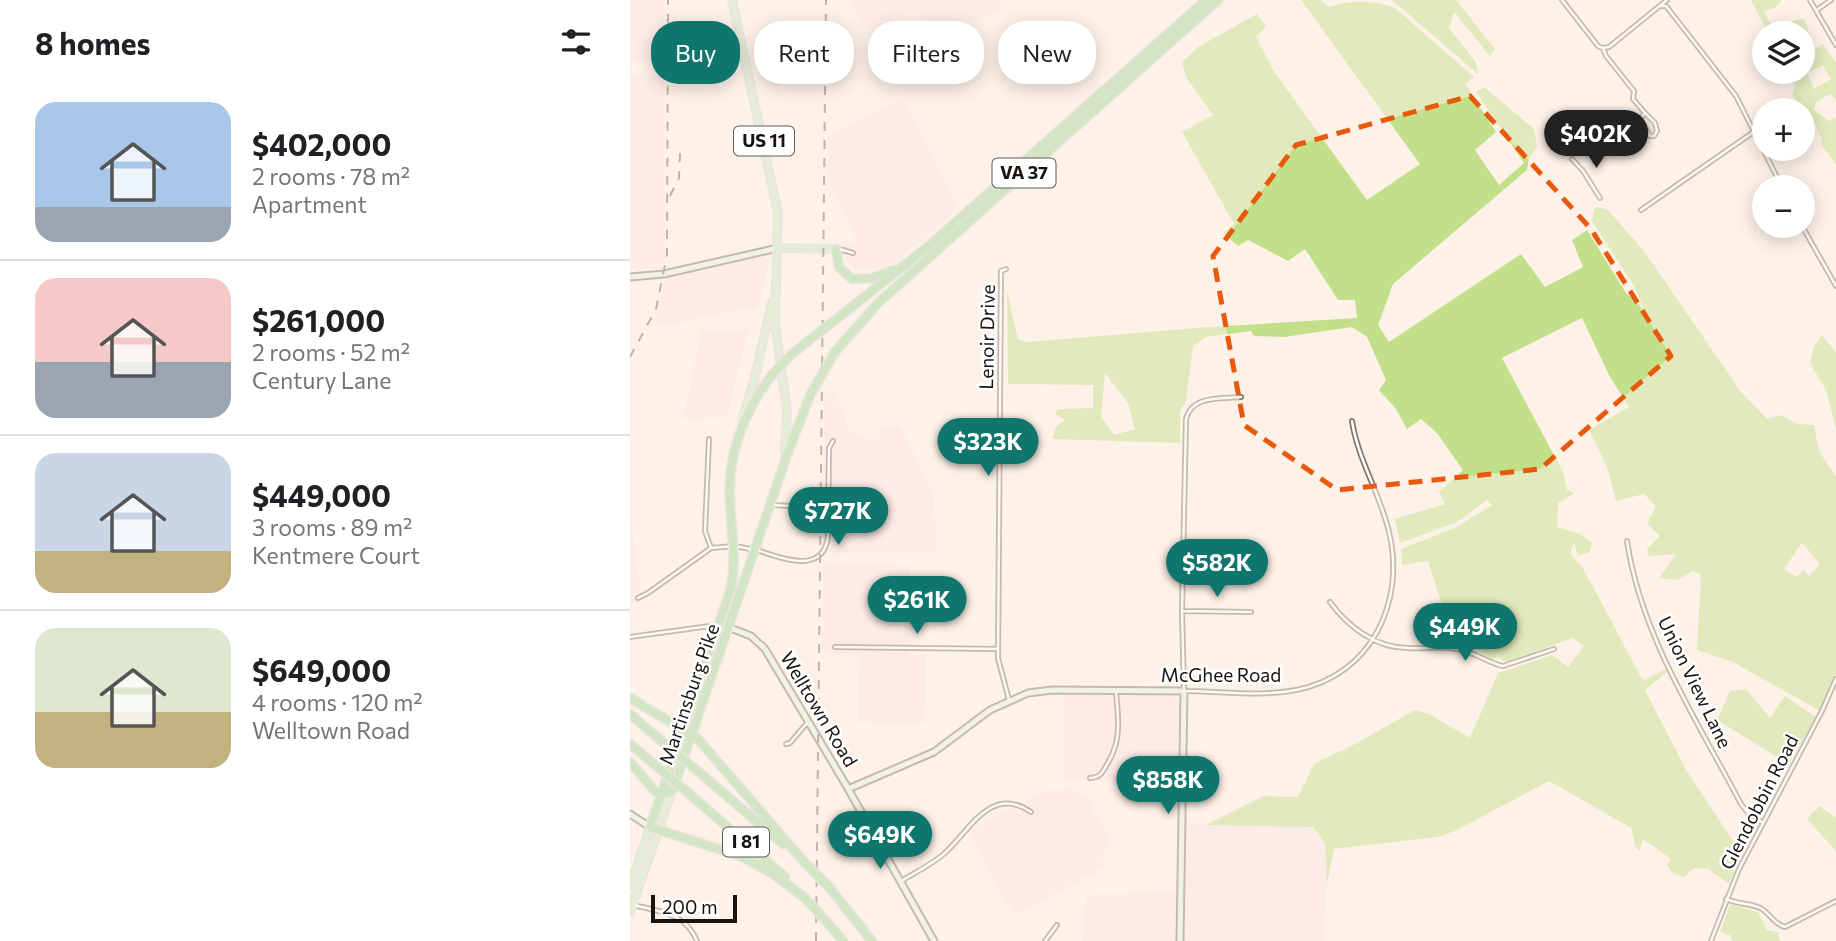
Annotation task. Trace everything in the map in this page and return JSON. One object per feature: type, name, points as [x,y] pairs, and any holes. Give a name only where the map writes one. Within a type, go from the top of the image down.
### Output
[{"type":"highway","name":"VA 37","points":[[733,453],[749,409],[772,375],[792,354],[930,245],[1206,0]]},
{"type":"highway","name":"VA 37","points":[[777,485],[811,393],[835,352],[878,303],[1218,0]]},
{"type":"highway","points":[[836,249],[837,264],[848,277],[859,280],[879,276],[902,265],[978,203]]},
{"type":"highway","name":"Martinsburg Pike","points":[[724,626],[732,588],[734,545],[729,488],[733,453]]},
{"type":"highway","name":"Martinsburg Pike","points":[[654,829],[662,794],[688,731],[777,485]]},
{"type":"highway","points":[[630,698],[688,731],[703,744],[806,864]]},
{"type":"highway","points":[[668,719],[681,719],[698,702]]},
{"type":"highway","points":[[698,702],[697,731],[703,744]]},
{"type":"highway","name":"I 81","points":[[630,714],[806,864],[829,887],[872,941]]},
{"type":"highway","name":"Martinsburg Pike","points":[[673,789],[688,731]]},
{"type":"highway","name":"I 81","points":[[630,744],[758,852],[804,897],[843,941]]},
{"type":"highway","points":[[630,762],[662,794],[673,789]]},
{"type":"highway","points":[[647,781],[656,796],[658,806]]},
{"type":"highway","points":[[654,829],[751,861],[804,897]]},
{"type":"main road","name":"US 11","points":[[732,0],[778,213],[776,333],[788,420],[786,447],[777,485]]},
{"type":"main road","points":[[778,248],[836,249]]},
{"type":"main road","name":"US 11","points":[[733,453],[754,381],[776,283]]},
{"type":"main road","name":"Martinsburg Pike","points":[[630,886],[673,789]]},
{"type":"main road","name":"Martinsburg Pike","points":[[630,912],[654,829]]},
{"type":"street","points":[[1562,0],[1598,46],[1603,48],[1609,47],[1667,0]]},
{"type":"street","points":[[1810,0],[1836,45]]},
{"type":"street","points":[[1817,10],[1831,0]]},
{"type":"street","points":[[1660,6],[1666,6],[1731,88],[1752,126]]},
{"type":"street","points":[[1603,48],[1606,56],[1634,91],[1633,99],[1655,123],[1657,131],[1654,136],[1650,136],[1640,122],[1645,113]]},
{"type":"street","points":[[1640,211],[1752,133]]},
{"type":"street","points":[[1572,159],[1600,198]]},
{"type":"street","points":[[1809,238],[1836,286]]},
{"type":"street","points":[[630,276],[664,274],[778,248]]},
{"type":"street","points":[[836,249],[853,253]]},
{"type":"street","name":"Lenoir Drive","points":[[1006,269],[1002,271],[998,649],[999,667],[1009,700]]},
{"type":"street","points":[[1180,941],[1184,691],[1182,611],[1187,415],[1192,406],[1202,400],[1241,397]]},
{"type":"street","name":"McGhee Road","points":[[848,789],[934,752],[974,721],[1009,700],[1044,690],[1286,692],[1326,681],[1345,669],[1358,659],[1374,640],[1392,596],[1394,579],[1386,518],[1355,440],[1352,421]]},
{"type":"street","points":[[709,439],[705,531],[711,548]]},
{"type":"street","points":[[638,598],[711,548],[734,545],[795,562],[811,559],[821,552],[827,544],[830,448],[833,441]]},
{"type":"street","points":[[771,505],[829,508]]},
{"type":"street","name":"Union View Lane","points":[[1627,541],[1636,584],[1657,643],[1741,804],[1748,813],[1763,822]]},
{"type":"street","points":[[1330,602],[1349,624],[1374,640],[1398,648],[1439,647],[1468,651],[1499,666],[1555,649]]},
{"type":"street","points":[[1182,611],[1251,612]]},
{"type":"street","points":[[630,637],[703,626],[724,626]]},
{"type":"street","name":"Welltown Road","points":[[724,626],[751,636],[763,647],[934,941]]},
{"type":"street","points":[[835,647],[998,649]]},
{"type":"street","name":"Glendobbin Road","points":[[1712,941],[1739,869],[1836,679]]},
{"type":"street","points":[[1090,778],[1104,772],[1116,748],[1116,691]]},
{"type":"street","points":[[786,744],[790,743],[807,723]]},
{"type":"street","points":[[901,881],[943,855],[971,823],[987,811],[1009,803],[1031,812]]},
{"type":"street","points":[[630,814],[654,829]]},
{"type":"street","points":[[1726,900],[1738,905],[1758,906],[1779,925],[1785,927],[1836,901]]},
{"type":"street","points":[[633,904],[678,916],[689,926],[697,941]]},
{"type":"street","points":[[1045,941],[1057,925]]},
{"type":"highlighted area","points":[[1470,96],[1591,229],[1671,356],[1540,469],[1337,490],[1244,425],[1213,256],[1296,145]]},
{"type":"shaded area","points":[[630,0],[665,0],[664,21],[651,21],[651,61],[630,60]]},
{"type":"shaded area","points":[[851,0],[1001,0],[1001,12],[972,21],[923,21],[917,11],[912,11],[882,21],[868,21],[868,26],[861,28]]},
{"type":"shaded area","points":[[651,75],[651,84],[664,84],[665,257],[662,269],[630,269],[630,77]]},
{"type":"shaded area","points":[[903,99],[958,209],[896,263],[880,269],[853,268],[847,261],[842,244],[858,244],[827,177],[828,137]]},
{"type":"shaded area","points":[[755,257],[770,260],[758,306],[750,311],[738,310],[672,326],[661,326],[654,322],[667,277]]},
{"type":"shaded area","points":[[702,329],[748,331],[727,417],[683,419]]},
{"type":"shaded area","points":[[831,390],[844,413],[849,432],[876,442],[881,438],[880,427],[900,426],[934,495],[936,553],[823,553],[824,397]]},
{"type":"shaded area","points":[[630,513],[642,602],[630,604]]},
{"type":"shaded area","points":[[823,565],[910,566],[909,655],[926,655],[925,723],[858,722],[859,655],[822,654]]},
{"type":"shaded area","points":[[1064,692],[1174,695],[1180,702],[1175,784],[1063,779]]},
{"type":"shaded area","points":[[1068,786],[1088,799],[1109,839],[1107,850],[1101,856],[1106,867],[1013,915],[969,831],[1052,788],[1055,793]]},
{"type":"shaded area","points":[[1184,823],[1313,827],[1325,843],[1327,883],[1324,941],[1184,941]]},
{"type":"shaded area","points":[[1177,892],[1176,941],[1082,941],[1086,898],[1090,895]]},
{"type":"green space","points":[[1301,0],[1320,0],[1329,7],[1362,2],[1395,8],[1474,77],[1465,84],[1496,132],[1475,150],[1499,185],[1524,163],[1476,92],[1484,87],[1534,129],[1537,148],[1529,158],[1527,170],[1393,284],[1378,325],[1389,342],[1521,254],[1545,287],[1583,267],[1572,240],[1587,230],[1626,293],[1643,308],[1634,286],[1592,221],[1595,207],[1607,209],[1644,251],[1741,392],[1767,419],[1780,415],[1799,424],[1814,425],[1819,451],[1836,477],[1836,674],[1820,711],[1733,662],[1697,650],[1701,575],[1693,571],[1677,580],[1659,578],[1676,554],[1649,556],[1647,549],[1660,536],[1647,523],[1656,506],[1644,494],[1616,501],[1607,467],[1589,430],[1629,407],[1610,377],[1582,318],[1502,358],[1563,472],[1567,490],[1575,493],[1558,503],[1557,527],[1580,534],[1593,543],[1589,552],[1578,556],[1574,543],[1570,553],[1583,568],[1643,681],[1666,669],[1667,672],[1645,690],[1686,770],[1741,853],[1729,884],[1708,869],[1694,868],[1684,877],[1673,873],[1667,865],[1671,859],[1643,839],[1640,851],[1636,848],[1631,828],[1549,781],[1455,831],[1437,837],[1334,849],[1327,883],[1325,843],[1313,827],[1205,825],[1264,796],[1298,797],[1314,764],[1415,710],[1429,714],[1470,738],[1498,673],[1552,655],[1568,667],[1584,646],[1573,638],[1507,662],[1497,657],[1493,660],[1478,651],[1483,644],[1495,650],[1502,631],[1444,611],[1428,561],[1402,565],[1401,549],[1457,527],[1492,505],[1487,500],[1457,522],[1400,543],[1395,519],[1445,504],[1439,492],[1463,470],[1437,433],[1421,419],[1407,429],[1396,409],[1379,390],[1386,380],[1367,337],[1352,327],[1284,337],[1254,336],[1251,331],[1206,337],[1193,346],[1186,402],[1180,411],[1180,443],[1052,439],[1056,427],[1065,420],[1055,414],[1058,409],[1093,408],[1093,385],[1008,384],[1007,291],[1018,339],[1027,342],[1357,318],[1355,300],[1338,300],[1305,249],[1288,261],[1248,240],[1238,246],[1223,233],[1234,224],[1182,132],[1213,115],[1186,77],[1182,62],[1198,47],[1257,14],[1266,26],[1256,37],[1273,70],[1367,200],[1420,164]],"holes":[[[1105,373],[1128,403],[1135,429],[1114,435],[1101,417]],[[1802,543],[1820,564],[1809,576],[1803,570],[1797,577],[1784,569]]]},
{"type":"green space","points":[[1392,0],[1456,0],[1495,49],[1490,56],[1454,12],[1449,28],[1476,62],[1478,74]]},
{"type":"green space","points":[[1751,0],[1782,0],[1775,8],[1764,11],[1769,21],[1762,21]]},
{"type":"green space","points":[[1823,44],[1836,62],[1836,100],[1830,94],[1816,102],[1815,106],[1815,98],[1795,98],[1792,94],[1795,85],[1812,84],[1814,89],[1831,79],[1823,65],[1815,69],[1815,49]]},
{"type":"green space","points":[[1815,111],[1829,121],[1836,117],[1836,165],[1821,144],[1822,139],[1815,125]]},
{"type":"green space","points":[[1822,335],[1836,352],[1836,429],[1826,390],[1810,363],[1813,348]]},
{"type":"green space","points":[[1746,689],[1770,718],[1785,696],[1816,717],[1789,764],[1717,720],[1730,691]]},
{"type":"green space","points":[[1819,806],[1836,818],[1836,851],[1807,819]]},
{"type":"green space","points":[[1730,904],[1758,912],[1767,930],[1777,932],[1781,941],[1733,941],[1730,935],[1720,932]]},
{"type":"railway","points":[[630,357],[656,309],[667,255],[668,0]]},
{"type":"railway","points":[[816,941],[826,0]]},
{"type":"railway","points":[[670,196],[679,178],[680,153]]}]
